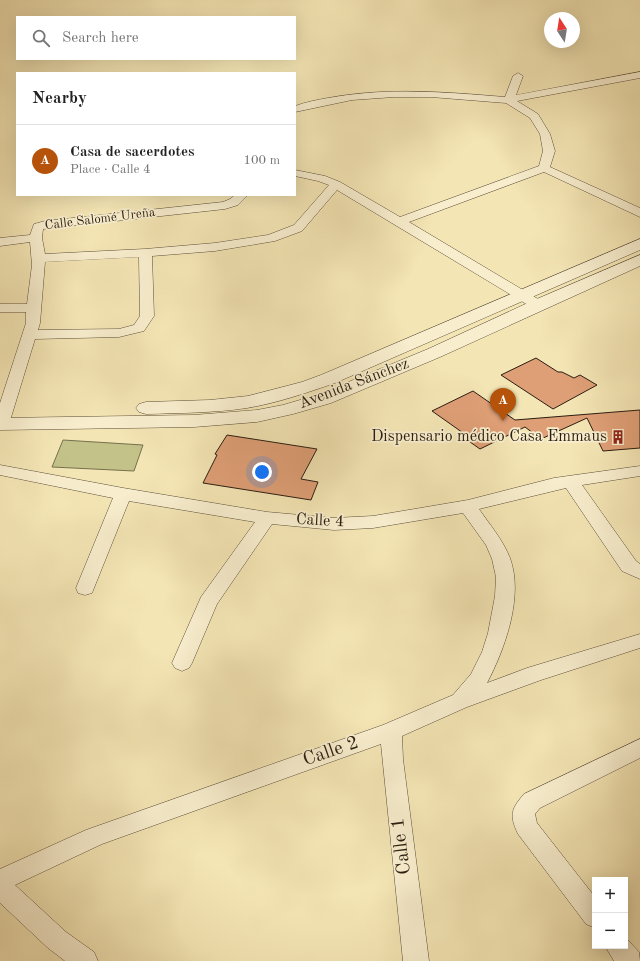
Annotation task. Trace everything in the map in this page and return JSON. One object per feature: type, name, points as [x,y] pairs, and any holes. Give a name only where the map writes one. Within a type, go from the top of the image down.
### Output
[{"type":"street","points":[[296,109],[352,98],[394,94],[431,94],[508,100],[533,93],[611,82],[640,75]]},
{"type":"street","points":[[508,100],[518,76]]},
{"type":"street","points":[[508,100],[534,116],[545,134],[549,151],[544,168]]},
{"type":"street","points":[[398,222],[544,168],[640,213]]},
{"type":"street","points":[[296,173],[321,178],[336,184],[538,305]]},
{"type":"street","points":[[39,258],[145,253],[215,247],[271,238],[298,228],[336,184]]},
{"type":"street","name":"Calle Salomé Ureña","points":[[2,417],[30,336],[33,323],[33,308],[39,258],[36,238],[36,230],[38,227],[225,205],[234,202],[241,196]]},
{"type":"street","points":[[0,242],[36,238]]},
{"type":"street","name":"Avenida Sánchez","points":[[2,417],[86,409],[205,406],[249,402],[284,393],[328,380],[640,244]]},
{"type":"street","points":[[30,336],[119,333],[139,328],[147,316],[145,253]]},
{"type":"street","name":"Avenida Sánchez","points":[[2,417],[194,421],[256,416],[286,410],[324,399],[434,353],[640,260]]},
{"type":"street","points":[[0,308],[33,308]]},
{"type":"street","points":[[415,342],[434,353]]},
{"type":"street","name":"Calle 4","points":[[0,470],[123,494],[267,518],[334,524],[373,522],[468,506],[554,484],[640,471]]},
{"type":"street","points":[[570,481],[629,566],[640,572]]},
{"type":"street","points":[[85,588],[123,494]]},
{"type":"street","name":"Calle 2","points":[[0,881],[94,837],[391,731],[460,701],[479,679],[492,652],[498,634],[505,596],[505,577],[499,554],[494,544],[468,506]]},
{"type":"street","points":[[182,663],[208,602],[267,518]]},
{"type":"street","points":[[460,701],[534,674],[640,641]]},
{"type":"street","name":"Calle 1","points":[[391,731],[392,759],[416,961]]},
{"type":"street","points":[[593,913],[526,827],[523,812],[532,801],[640,749]]},
{"type":"street","points":[[0,887],[57,940],[85,961]]},
{"type":"street","points":[[620,949],[630,961]]},
{"type":"green space","points":[[63,440],[143,445],[134,471],[52,467]]},
{"type":"building","points":[[536,358],[558,372],[562,372],[574,378],[580,375],[597,385],[553,409],[501,375]]},
{"type":"building","points":[[473,391],[515,420],[640,410],[640,448],[603,451],[587,418],[541,439],[525,427],[480,449],[463,437],[466,435],[432,411]]},
{"type":"building","points":[[227,435],[317,449],[301,479],[318,482],[311,500],[203,483],[217,455],[215,454]]},
{"type":"place","name":"Casa de sacerdotes","points":[[503,421]]},
{"type":"place","name":"Dispensario médico Casa Emmaus","points":[[618,437]]}]
